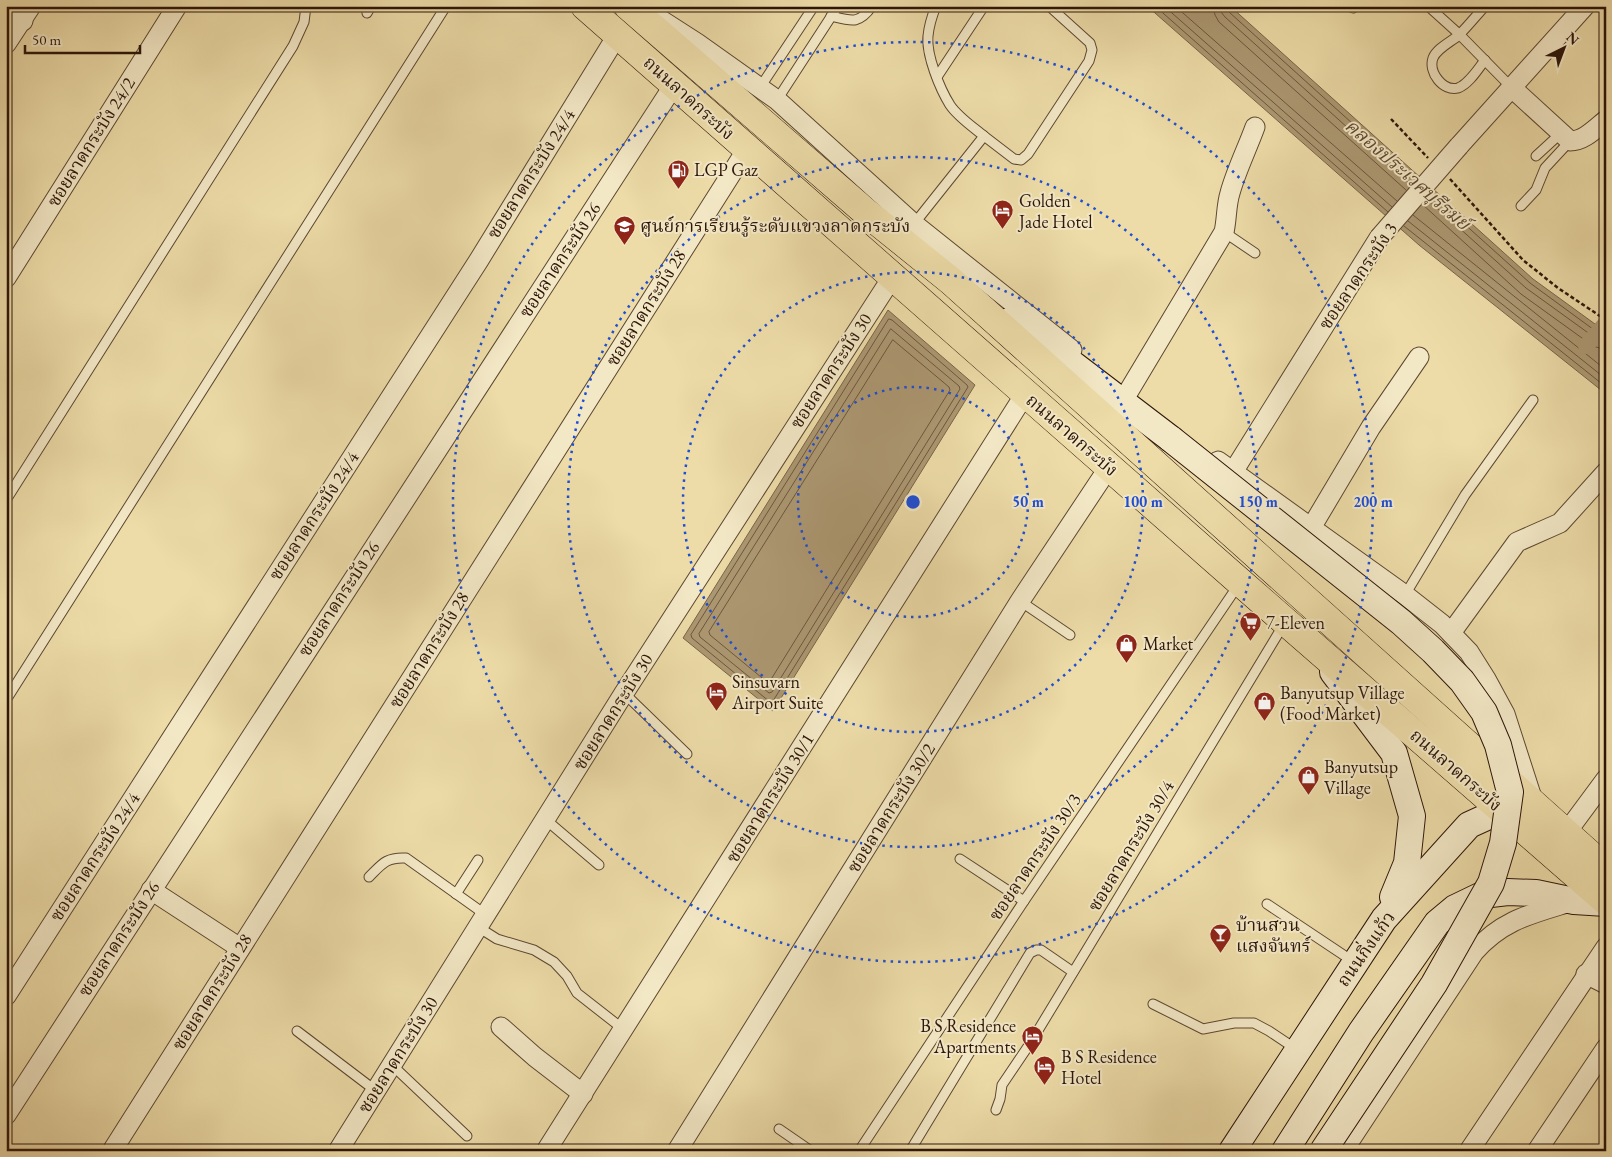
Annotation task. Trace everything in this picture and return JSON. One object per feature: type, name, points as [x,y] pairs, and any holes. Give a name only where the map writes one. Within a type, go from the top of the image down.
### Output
[{"type":"main road","name":"ถนนลาดกระบัง","points":[[585,6],[1606,902]]},
{"type":"main road","name":"ถนนลาดกระบัง","points":[[628,6],[868,214],[951,282],[1606,869]]},
{"type":"main road","points":[[951,282],[1074,365],[1400,622],[1439,657],[1462,681],[1484,712],[1498,745],[1510,792],[1503,844],[1491,883],[1434,984],[1323,1151]]},
{"type":"main road","points":[[1314,646],[1394,752],[1412,816],[1408,864],[1384,919]]},
{"type":"main road","points":[[1502,810],[1540,810]]},
{"type":"main road","name":"ถนนกิ่งแก้ว","points":[[1232,1151],[1384,919],[1469,825],[1502,810]]},
{"type":"main road","points":[[1285,1151],[1361,1032],[1437,923],[1455,908],[1482,895],[1508,892],[1536,893],[1574,901],[1606,902]]},
{"type":"main road","points":[[1403,898],[1437,923]]},
{"type":"street","name":"ซอยลาดกระบัง 24/2","points":[[6,278],[177,6]]},
{"type":"street","points":[[640,6],[697,43],[777,100],[914,224],[1127,394],[1405,594],[1451,633],[1469,652],[1486,679],[1504,714],[1540,810]]},
{"type":"street","name":"ซอยลาดกระบัง 3","points":[[1233,472],[1380,238],[1459,146],[1585,6]]},
{"type":"street","points":[[6,7],[27,13],[6,44]]},
{"type":"street","name":"ซอยลาดกระบัง 24/4","points":[[6,996],[479,260],[618,34]]},
{"type":"street","name":"ซอยลาดกระบัง 26","points":[[6,1115],[674,85]]},
{"type":"street","points":[[1512,88],[1565,137],[1582,139],[1606,120]]},
{"type":"street","points":[[1127,394],[1224,232],[1230,191],[1256,127]]},
{"type":"street","name":"ซอยลาดกระบัง 28","points":[[112,1151],[747,149]]},
{"type":"street","name":"ซอยลาดกระบัง 30","points":[[338,1151],[624,693],[893,276]]},
{"type":"street","points":[[1311,528],[1371,427],[1419,358]]},
{"type":"street","name":"ซอยลาดกระบัง 30/1","points":[[546,1151],[1025,394]]},
{"type":"street","name":"ซอยลาดกระบัง 30/2","points":[[677,1151],[1020,601],[1109,466]]},
{"type":"street","points":[[1451,633],[1516,542],[1560,523],[1606,472]]},
{"type":"street","points":[[1566,833],[1606,779]]},
{"type":"street","points":[[151,890],[240,948]]},
{"type":"street","points":[[1343,1151],[1474,952],[1486,938],[1499,928],[1515,920],[1574,901]]},
{"type":"street","points":[[1469,1151],[1586,974],[1606,947]]},
{"type":"street","points":[[1586,974],[1606,984]]},
{"type":"street","points":[[501,1027],[535,1057],[583,1094]]},
{"type":"street","points":[[1536,1151],[1606,1048]]},
{"type":"lane","points":[[6,500],[292,46],[304,22],[306,6]]},
{"type":"lane","points":[[6,700],[446,6]]},
{"type":"lane","points":[[759,89],[814,6]]},
{"type":"lane","points":[[777,100],[838,6]]},
{"type":"lane","points":[[831,16],[851,21],[861,19],[872,6]]},
{"type":"lane","points":[[936,6],[928,38],[931,58],[937,77],[951,106],[984,136],[1014,159],[1021,160],[1028,154],[1089,61],[1092,50],[1090,43],[1050,6]]},
{"type":"lane","points":[[937,77],[984,6]]},
{"type":"lane","points":[[1348,6],[1352,8],[1357,6]]},
{"type":"lane","points":[[1428,6],[1459,34],[1512,88]]},
{"type":"lane","points":[[1485,6],[1459,34],[1434,56],[1433,73],[1441,83],[1450,88],[1462,86],[1485,60]]},
{"type":"lane","points":[[914,224],[984,136]]},
{"type":"lane","points":[[1536,156],[1565,137]]},
{"type":"lane","points":[[1521,206],[1536,190],[1545,168],[1565,137]]},
{"type":"lane","points":[[1224,232],[1255,253]]},
{"type":"lane","points":[[1405,594],[1466,495],[1533,400]]},
{"type":"lane","name":"ซอยลาดกระบัง 30/3","points":[[859,1151],[1024,901],[1240,582]]},
{"type":"lane","points":[[1020,601],[1070,636]]},
{"type":"lane","name":"ซอยลาดกระบัง 30/4","points":[[996,1110],[1002,1086],[1031,1042],[1285,621]]},
{"type":"lane","points":[[624,693],[687,754]]},
{"type":"lane","points":[[545,819],[598,865]]},
{"type":"lane","points":[[369,877],[383,862],[395,857],[406,858],[456,894],[497,939],[534,950],[554,962],[568,976],[577,993],[624,1030]]},
{"type":"lane","points":[[960,859],[1024,901]]},
{"type":"lane","points":[[456,894],[478,860]]},
{"type":"lane","points":[[1267,904],[1355,963]]},
{"type":"lane","points":[[910,1151],[1030,953],[1041,950],[1073,972]]},
{"type":"lane","points":[[1153,1004],[1203,1029],[1234,1023],[1254,1023],[1270,1031],[1298,1050]]},
{"type":"lane","points":[[297,1031],[376,1091]]},
{"type":"lane","points":[[392,1065],[467,1136]]},
{"type":"lane","points":[[779,1129],[811,1151]]},
{"type":"path","points":[[1391,119],[1432,161]]},
{"type":"path","points":[[1449,178],[1522,260],[1558,288],[1606,320]]},
{"type":"water","name":"คลองประเวศบุรีรมย์","points":[[1147,6],[1230,6],[1533,279],[1606,332],[1606,394],[1419,245]]},
{"type":"water","points":[[888,310],[975,385],[773,711],[683,638]]},
{"type":"waterway","points":[[1586,346],[1606,323]]},
{"type":"place","name":"LGP Gaz","points":[[678,189]]},
{"type":"place","name":"Golden Jade Hotel","points":[[1003,230]]},
{"type":"place","name":"ศูนย์การเรียนรู้ระดับแขวงลาดกระบัง","points":[[624,245]]},
{"type":"place","name":"7-Eleven","points":[[1250,642]]},
{"type":"place","name":"Market","points":[[1127,663]]},
{"type":"place","name":"Sinsuvarn Airport Suite","points":[[716,711]]},
{"type":"place","name":"Banyutsup Village (Food Market)","points":[[1264,722]]},
{"type":"place","name":"Banyutsup Village","points":[[1308,796]]},
{"type":"place","name":"บ้านสวน แสงจันทร์","points":[[1220,954]]},
{"type":"place","name":"B S Residence Apartments","points":[[1032,1055]]},
{"type":"place","name":"B S Residence Hotel","points":[[1045,1086]]}]
